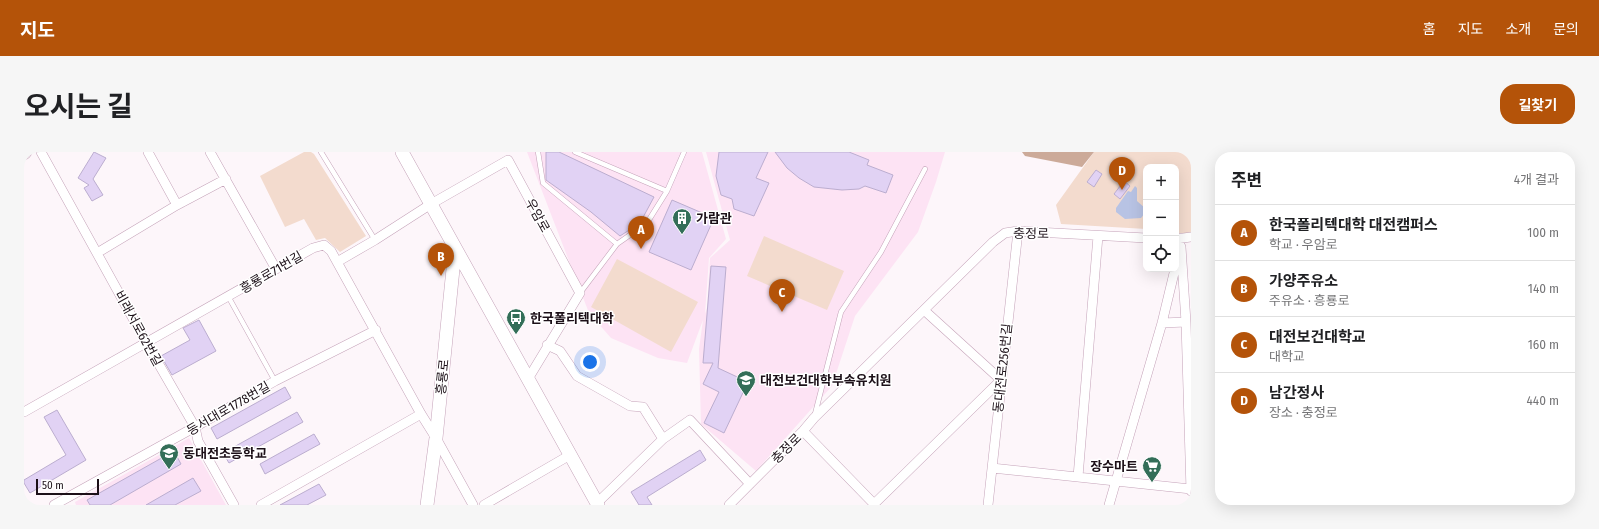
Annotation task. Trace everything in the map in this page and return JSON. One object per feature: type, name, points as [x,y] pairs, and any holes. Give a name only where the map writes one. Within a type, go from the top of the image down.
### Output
[{"type":"main road","points":[[402,152],[598,504]]},
{"type":"main road","name":"흥룡로","points":[[427,505],[436,438],[455,249]]},
{"type":"street","name":"비래서로62번길","points":[[41,152],[146,342],[195,427],[198,441],[234,505]]},
{"type":"street","points":[[148,152],[177,205]]},
{"type":"street","points":[[210,152],[276,269]]},
{"type":"street","name":"우암로","points":[[338,262],[431,204],[508,160],[580,293]]},
{"type":"street","points":[[97,254],[177,205],[226,179]]},
{"type":"street","name":"충정로","points":[[729,505],[803,431],[814,418],[925,311],[993,242],[1004,233],[1018,231],[1143,238]]},
{"type":"street","name":"동대전로256번길","points":[[988,505],[1018,231]]},
{"type":"street","points":[[1078,477],[1098,236]]},
{"type":"street","points":[[1179,241],[1191,237]]},
{"type":"street","name":"흥룡로71번길","points":[[24,412],[313,248],[324,245],[331,251],[338,262],[421,414],[473,505]]},
{"type":"street","points":[[992,468],[1191,490],[1186,322],[1179,251]]},
{"type":"street","points":[[1108,505],[1162,322],[1175,272]]},
{"type":"street","points":[[528,379],[547,345],[580,293]]},
{"type":"street","points":[[803,431],[874,505],[1001,380],[925,311]]},
{"type":"street","points":[[1162,322],[1186,322]]},
{"type":"street","name":"동서대로1778번길","points":[[54,505],[275,381],[376,330]]},
{"type":"street","points":[[547,345],[560,351],[577,376],[630,406],[643,407],[663,440]]},
{"type":"street","points":[[261,505],[421,414]]},
{"type":"street","points":[[598,504],[663,440],[690,420],[750,484]]},
{"type":"street","points":[[484,505],[570,455]]},
{"type":"lane","points":[[321,152],[375,240]]},
{"type":"lane","points":[[538,152],[543,183],[617,244]]},
{"type":"lane","points":[[575,152],[667,191]]},
{"type":"lane","points":[[580,293],[617,244],[647,223],[667,191],[684,152]]},
{"type":"lane","points":[[814,418],[841,312],[881,252],[925,169]]},
{"type":"lane","name":"동서대로1778번길","points":[[228,296],[275,381]]},
{"type":"shaded area","points":[[304,152],[311,152],[314,154],[366,236],[340,252],[325,238],[316,240],[304,219],[285,227],[260,176]]},
{"type":"shaded area","points":[[527,152],[702,152],[726,239],[709,258],[705,314],[707,308],[710,258],[730,240],[706,152],[945,152],[918,232],[855,316],[832,386],[756,471],[701,424],[699,349],[703,320],[687,363],[658,358],[611,338],[589,313]]},
{"type":"shaded area","points":[[1022,152],[1094,152],[1082,167],[1025,156]]},
{"type":"shaded area","points":[[1094,152],[1191,152],[1191,233],[1179,233],[1179,164],[1143,164],[1143,229],[1061,224],[1056,205]]},
{"type":"shaded area","points":[[764,236],[844,271],[827,310],[747,276]]},
{"type":"shaded area","points":[[617,259],[698,302],[671,352],[591,307]]},
{"type":"shaded area","name":"동대전초등학교","points":[[189,438],[226,505],[76,505],[75,502]]},
{"type":"water","points":[[1135,186],[1137,188],[1137,201],[1143,206],[1143,216],[1141,218],[1125,219],[1116,212],[1116,208],[1128,191],[1131,192]]},
{"type":"building","points":[[94,152],[106,158],[93,179],[103,195],[92,201],[84,188],[89,185],[78,178]]},
{"type":"building","points":[[546,152],[559,152],[654,197],[640,223],[620,236],[591,212],[546,180]]},
{"type":"building","points":[[719,152],[768,152],[756,178],[769,183],[754,216],[734,209],[732,199],[721,195],[716,176]]},
{"type":"building","points":[[775,152],[849,152],[869,160],[867,165],[893,175],[886,193],[865,186],[859,189],[842,190],[814,187],[799,178],[787,168]]},
{"type":"building","points":[[1096,170],[1102,174],[1094,187],[1087,182]]},
{"type":"building","points":[[1124,181],[1130,186],[1120,199],[1114,194]]},
{"type":"building","name":"가람관","points":[[672,200],[714,218],[691,270],[649,252]]},
{"type":"building","points":[[711,266],[726,267],[718,368],[748,382],[724,433],[704,423],[719,392],[703,384],[713,363],[703,363]]},
{"type":"building","points":[[199,320],[216,351],[172,375],[161,356],[190,340],[183,328]]},
{"type":"building","points":[[285,387],[291,398],[217,439],[211,428]]},
{"type":"building","points":[[57,410],[86,460],[30,493],[24,483],[24,480],[66,455],[44,417]]},
{"type":"building","points":[[297,412],[303,422],[229,463],[223,453]]},
{"type":"building","points":[[314,434],[320,444],[265,474],[260,464]]},
{"type":"building","points":[[700,450],[706,460],[647,497],[652,505],[639,505],[631,492]]},
{"type":"building","points":[[174,451],[181,464],[110,505],[90,505],[87,500]]},
{"type":"building","points":[[193,478],[201,491],[175,505],[146,505]]},
{"type":"building","points":[[319,484],[326,495],[307,505],[280,505]]},
{"type":"place","name":"남간정사","points":[[1122,190]]},
{"type":"place","name":"가람관","points":[[682,235]]},
{"type":"place","name":"한국폴리텍대학 대전캠퍼스","points":[[641,249]]},
{"type":"place","name":"가양주유소","points":[[441,276]]},
{"type":"place","name":"대전보건대학교","points":[[782,312]]},
{"type":"place","name":"한국폴리텍대학","points":[[516,335]]},
{"type":"place","name":"대전보건대학부속유치원","points":[[746,397]]},
{"type":"place","name":"동대전초등학교","points":[[169,470]]},
{"type":"place","name":"장수마트","points":[[1152,483]]}]
